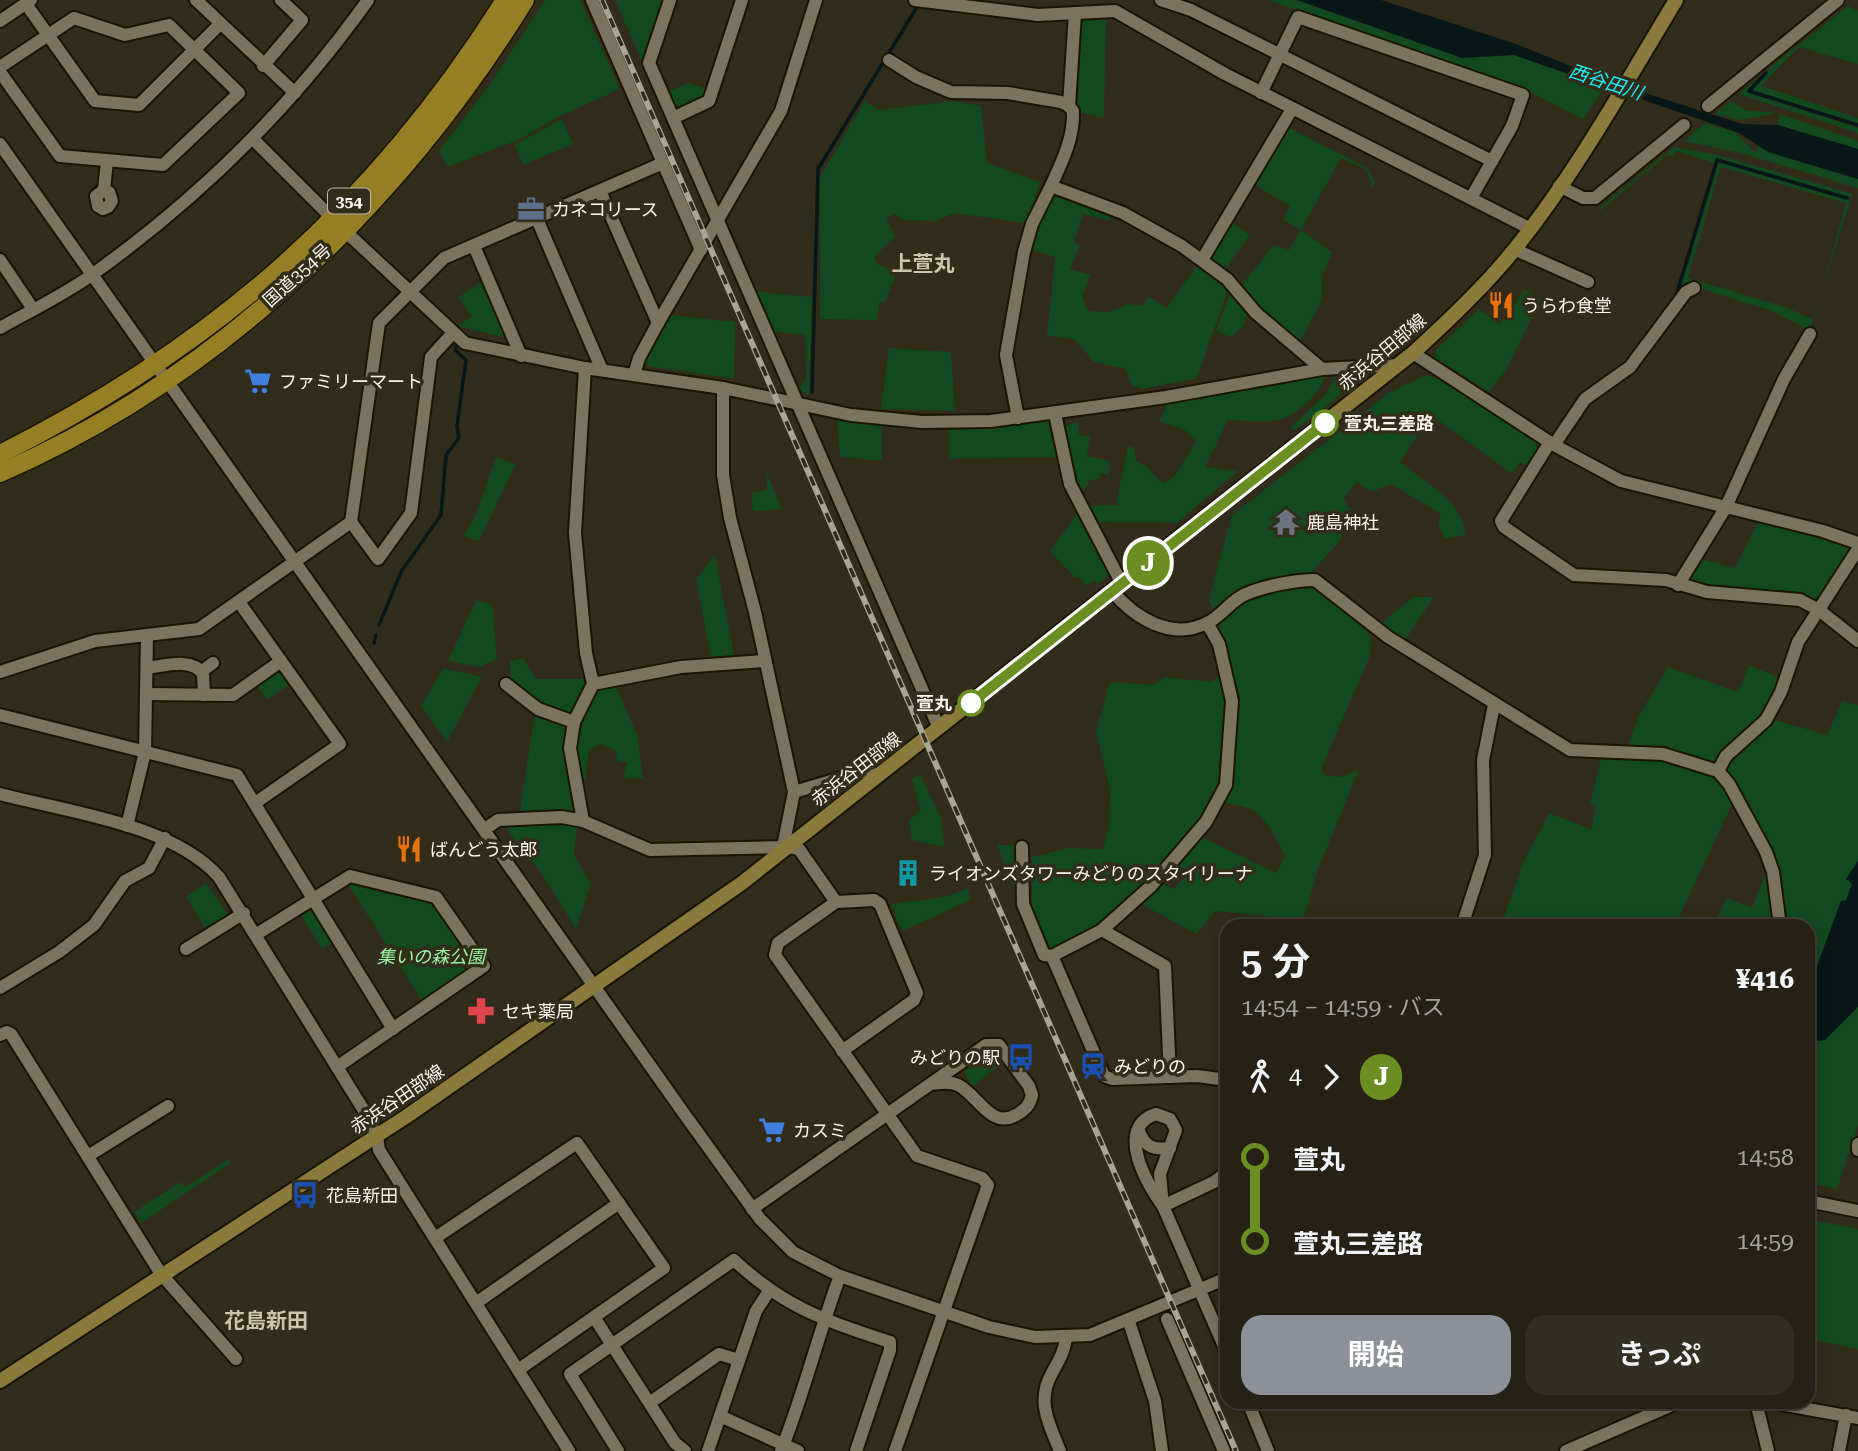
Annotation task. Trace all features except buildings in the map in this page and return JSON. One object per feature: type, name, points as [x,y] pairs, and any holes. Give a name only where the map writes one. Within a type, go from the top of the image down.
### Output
[{"type":"highway","name":"国道354号","points":[[339,225],[425,115],[505,0]]},
{"type":"highway","name":"国道354号","points":[[0,473],[68,441],[161,373],[267,282],[339,225],[413,156],[525,0]]},
{"type":"highway","name":"国道354号","points":[[0,454],[161,373]]},
{"type":"main road","name":"赤浜谷田部線","points":[[0,1381],[377,1136],[595,986],[876,777],[1413,353],[1468,301],[1514,249],[1604,118],[1676,0]]},
{"type":"street","points":[[196,0],[263,66],[295,93]]},
{"type":"street","points":[[263,66],[302,20],[281,0]]},
{"type":"street","points":[[0,328],[92,274],[180,206],[253,139],[295,93],[368,0]]},
{"type":"street","points":[[592,0],[701,250]]},
{"type":"street","points":[[670,0],[649,63],[939,728]]},
{"type":"street","points":[[673,118],[709,101],[742,0]]},
{"type":"street","points":[[634,375],[639,358],[658,323],[781,111],[816,0]]},
{"type":"street","points":[[915,0],[1005,5],[1038,15],[1115,11],[1261,93],[1529,228]]},
{"type":"street","points":[[1161,0],[1191,10],[1492,161]]},
{"type":"street","points":[[1708,106],[1838,0]]},
{"type":"street","points":[[0,21],[28,2],[47,36],[95,101],[139,105],[220,24]]},
{"type":"street","points":[[1018,418],[1006,355],[1024,252],[1032,224],[1070,140],[1073,116],[1069,106],[1075,13]]},
{"type":"street","points":[[0,67],[74,18],[125,34],[169,26],[239,93],[163,165],[107,161],[60,156],[0,72]]},
{"type":"street","points":[[1261,93],[1298,18],[1523,95],[1512,126],[1471,198]]},
{"type":"street","points":[[889,60],[916,77],[951,92],[1008,93],[1061,102],[1069,106]]},
{"type":"street","points":[[1202,260],[1292,108]]},
{"type":"street","points":[[1559,187],[1583,198],[1595,198],[1684,125]]},
{"type":"street","points":[[253,139],[452,334],[465,343],[521,356],[723,388],[851,415],[901,421],[967,423],[1055,414],[1322,369],[1398,365]]},
{"type":"street","points":[[0,144],[771,1233],[793,1252],[840,1276],[1021,1335],[1066,1338],[1090,1335],[1129,1322],[1220,1281]]},
{"type":"street","points":[[104,190],[107,161]]},
{"type":"street","points":[[452,334],[431,357],[411,513],[378,559],[351,522],[379,323],[444,258],[663,163]]},
{"type":"street","points":[[1051,186],[1123,213],[1202,260],[1227,279],[1256,313],[1322,369]]},
{"type":"street","points":[[600,191],[658,323]]},
{"type":"street","points":[[537,219],[602,370]]},
{"type":"street","points":[[474,246],[521,356]]},
{"type":"street","points":[[1514,249],[1588,282]]},
{"type":"street","points":[[0,260],[33,309]]},
{"type":"street","points":[[1694,288],[1686,292],[1630,367],[1585,399],[1501,517],[1504,527],[1574,575],[1650,579],[1707,592],[1800,600],[1819,610],[1858,641]]},
{"type":"street","points":[[1678,585],[1726,507],[1784,379],[1810,334]]},
{"type":"street","points":[[1413,353],[1552,443],[1621,481],[1823,531],[1858,546],[1798,642],[1781,692],[1766,720],[1734,748],[1718,771]]},
{"type":"street","points":[[583,821],[570,748],[574,722],[593,684],[586,653],[575,533],[585,368]]},
{"type":"street","points":[[723,388],[725,490],[794,792],[785,847]]},
{"type":"street","points":[[1055,414],[1070,484],[1117,588],[1139,618],[1150,623],[1178,628],[1207,623],[1245,594],[1315,580],[1367,623],[1467,683],[1494,705],[1570,750],[1663,754],[1718,771],[1729,784],[1766,852],[1773,872],[1779,919]]},
{"type":"street","points":[[0,672],[95,641],[199,629],[351,522]]},
{"type":"street","points":[[239,602],[340,744],[256,803]]},
{"type":"street","points":[[1021,847],[1023,904],[1044,955],[1052,956],[1102,930],[1176,860],[1206,822],[1226,785],[1232,701],[1219,644],[1207,623]]},
{"type":"street","points":[[127,826],[145,752],[147,636]]},
{"type":"street","points":[[146,694],[233,695],[281,660]]},
{"type":"street","points":[[593,684],[681,667],[764,660]]},
{"type":"street","points":[[202,671],[213,663]]},
{"type":"street","points":[[147,668],[187,664],[202,671]]},
{"type":"street","points":[[202,671],[204,695]]},
{"type":"street","points":[[506,684],[538,709],[574,722]]},
{"type":"street","points":[[1464,919],[1485,855],[1483,760],[1494,705]]},
{"type":"street","points":[[0,715],[237,775],[393,1029]]},
{"type":"street","points":[[794,792],[865,771],[871,771],[876,777]]},
{"type":"street","points":[[0,794],[165,838],[195,853],[208,865],[257,934],[377,1136],[379,1150],[569,1451]]},
{"type":"street","points":[[485,829],[498,820],[562,817],[583,821],[650,850],[799,849],[836,902]]},
{"type":"street","points":[[0,988],[59,952],[94,925],[125,881],[149,867],[165,838]]},
{"type":"street","points":[[257,934],[350,876],[436,897],[484,967],[337,1067]]},
{"type":"street","points":[[842,1051],[914,1000],[918,993],[880,904],[874,901],[836,902],[778,943],[774,950],[842,1051],[917,1156],[982,1178],[988,1185],[895,1451]]},
{"type":"street","points":[[186,949],[244,913]]},
{"type":"street","points":[[1102,930],[1165,966],[1170,1077]]},
{"type":"street","points":[[1052,956],[1104,1076],[1112,1079],[1197,1076],[1220,1079]]},
{"type":"street","points":[[0,1019],[4,1033],[88,1156],[162,1274],[236,1359]]},
{"type":"street","points":[[752,1209],[986,1045],[999,1045],[1030,1086],[1032,1094],[1023,1112],[1010,1119],[998,1119],[960,1086],[950,1082],[931,1084]]},
{"type":"street","points":[[960,1086],[962,1062]]},
{"type":"street","points":[[88,1156],[168,1107]]},
{"type":"street","points":[[1163,1206],[1160,1174],[1176,1130],[1170,1119],[1164,1115],[1152,1115],[1139,1131],[1136,1156],[1151,1190],[1163,1206],[1220,1337]]},
{"type":"street","points":[[1139,1131],[1148,1146],[1156,1150],[1170,1148]]},
{"type":"street","points":[[435,1238],[577,1143],[664,1268],[518,1370]]},
{"type":"street","points":[[1858,1144],[1858,1150]]},
{"type":"street","points":[[1163,1206],[1220,1177]]},
{"type":"street","points":[[1815,1202],[1858,1211]]},
{"type":"street","points":[[476,1303],[619,1203]]},
{"type":"street","points":[[618,1451],[570,1374],[734,1260],[769,1291],[797,1309],[890,1342],[856,1451]]},
{"type":"street","points":[[782,1448],[800,1403],[823,1320],[840,1276]]},
{"type":"street","points":[[708,1451],[756,1311],[769,1291]]},
{"type":"street","points":[[594,1317],[676,1443],[685,1451]]},
{"type":"street","points":[[1167,1319],[1224,1451]]},
{"type":"street","points":[[1129,1322],[1155,1401],[1162,1451]]},
{"type":"street","points":[[1060,1451],[1042,1407],[1050,1376],[1064,1353],[1066,1338]]},
{"type":"street","points":[[650,1402],[719,1353],[739,1360]]},
{"type":"street","points":[[1251,1409],[1268,1451]]},
{"type":"street","points":[[1566,1451],[1663,1409]]},
{"type":"street","points":[[1758,1409],[1768,1451]]},
{"type":"street","points":[[1808,1409],[1852,1417],[1839,1451]]},
{"type":"street","points":[[720,1416],[782,1448],[798,1451]]},
{"type":"green space","points":[[545,0],[580,0],[620,89],[560,116],[518,140],[447,167],[439,151],[493,80]]},
{"type":"green space","points":[[615,0],[664,0],[643,63]]},
{"type":"green space","points":[[1268,0],[1297,0],[1462,58],[1514,55],[1605,87],[1583,119],[1530,92]]},
{"type":"green space","points":[[1848,6],[1858,11],[1858,64],[1799,47],[1761,86],[1858,118],[1858,123],[1752,90],[1773,65]]},
{"type":"green space","points":[[1106,16],[1104,118],[1078,112],[1075,102],[1079,19]]},
{"type":"green space","points":[[1761,76],[1746,92],[1858,128],[1858,133],[1739,94]]},
{"type":"green space","points":[[688,83],[707,89],[705,95],[682,107],[673,105],[668,92]]},
{"type":"green space","points":[[865,101],[878,110],[954,101],[981,106],[987,163],[1040,182],[1026,223],[954,213],[936,221],[904,220],[895,214],[886,218],[895,236],[874,257],[877,264],[897,272],[885,302],[880,302],[876,320],[820,319],[820,177]]},
{"type":"green space","points":[[1730,101],[1746,110],[1777,113],[1740,120],[1715,114]]},
{"type":"green space","points":[[1780,114],[1858,141],[1858,149],[1778,125]]},
{"type":"green space","points":[[562,119],[573,144],[523,165],[515,145]]},
{"type":"green space","points":[[1705,123],[1735,132],[1755,153],[1758,146],[1768,152],[1858,179],[1858,188],[1741,153],[1684,141]]},
{"type":"green space","points":[[1287,127],[1368,168],[1375,182],[1372,188],[1367,170],[1341,158],[1301,230],[1283,220],[1290,206],[1253,184]]},
{"type":"green space","points":[[1674,147],[1718,155],[1853,194],[1851,198],[1717,158],[1714,163],[1677,151],[1673,156],[1667,155],[1601,210],[1599,208]]},
{"type":"green space","points":[[1719,162],[1850,201],[1821,295],[1846,203],[1721,167],[1688,278],[1788,308],[1813,320],[1810,330],[1769,310],[1689,285],[1680,290]]},
{"type":"green space","points":[[1059,193],[1112,213],[1110,221],[1083,214],[1074,242],[1080,245],[1070,269],[1090,275],[1082,298],[1088,311],[1108,312],[1129,304],[1142,306],[1148,296],[1167,308],[1197,265],[1228,289],[1197,378],[1143,389],[1131,385],[1126,369],[1094,362],[1074,339],[1047,336],[1055,257],[1031,249],[1037,223],[1053,194]]},
{"type":"green space","points":[[1231,222],[1250,235],[1225,269],[1212,259],[1212,255]]},
{"type":"green space","points":[[1301,230],[1332,252],[1322,276],[1322,300],[1299,343],[1259,309],[1241,286],[1274,245],[1289,250]]},
{"type":"green space","points":[[482,281],[507,333],[502,337],[458,326],[472,316],[458,298]]},
{"type":"green space","points":[[1524,290],[1541,299],[1506,370],[1489,392],[1435,358],[1436,350],[1479,309],[1500,325]]},
{"type":"green space","points":[[753,291],[812,297],[809,395],[799,390],[806,378],[805,335],[770,331]]},
{"type":"green space","points":[[1230,294],[1247,312],[1243,327],[1231,337],[1216,331]]},
{"type":"green space","points":[[670,315],[735,322],[734,379],[648,366],[646,361]]},
{"type":"green space","points":[[889,348],[951,352],[955,411],[881,409]]},
{"type":"green space","points":[[1357,374],[1361,378],[1294,431],[1291,427],[1327,393],[1335,376]]},
{"type":"green space","points":[[1325,375],[1314,396],[1285,418],[1266,421],[1228,420],[1205,467],[1238,471],[1177,523],[1095,522],[1089,506],[1120,505],[1116,504],[1128,446],[1134,448],[1136,461],[1146,466],[1163,484],[1175,475],[1196,441],[1185,430],[1159,421],[1168,403]]},
{"type":"green space","points":[[1427,375],[1451,384],[1539,440],[1538,449],[1528,467],[1520,462],[1511,473],[1431,415],[1400,462],[1451,503],[1463,524],[1465,535],[1445,539],[1438,524],[1441,514],[1391,484],[1371,492],[1357,482],[1344,498],[1351,511],[1339,542],[1308,576],[1366,629],[1371,640],[1370,656],[1321,769],[1325,775],[1340,777],[1359,770],[1318,869],[1303,919],[1215,911],[1197,934],[1139,903],[1160,882],[1174,889],[1186,875],[1176,864],[1199,836],[1276,873],[1285,856],[1265,822],[1248,808],[1216,798],[1182,846],[1126,903],[1054,949],[1045,946],[1032,904],[1032,857],[1069,848],[1103,849],[1109,828],[1110,790],[1096,731],[1110,682],[1154,685],[1164,677],[1212,682],[1231,664],[1209,599],[1232,515],[1390,392]]},
{"type":"green space","points":[[837,419],[882,425],[882,461],[840,457]]},
{"type":"green space","points":[[1049,421],[1060,457],[949,459],[949,430]]},
{"type":"green space","points":[[1078,422],[1079,435],[1090,437],[1087,456],[1110,461],[1109,475],[1101,473],[1099,479],[1090,480],[1080,496],[1061,427]]},
{"type":"green space","points":[[496,457],[516,464],[479,541],[464,536],[476,514]]},
{"type":"green space","points":[[766,471],[782,509],[753,511],[751,493],[767,490]]},
{"type":"green space","points":[[1077,514],[1111,573],[1098,584],[1094,580],[1087,586],[1079,577],[1075,578],[1050,551]]},
{"type":"green space","points":[[1759,520],[1853,549],[1816,601],[1725,587],[1689,585],[1688,580],[1700,559],[1735,568]]},
{"type":"green space","points":[[715,555],[734,656],[711,658],[696,579]]},
{"type":"green space","points":[[1414,597],[1434,597],[1405,640],[1381,623]]},
{"type":"green space","points":[[476,600],[492,605],[497,659],[480,667],[448,661]]},
{"type":"green space","points":[[523,658],[536,679],[586,679],[587,684],[571,714],[536,702],[510,681],[510,661]]},
{"type":"green space","points":[[1749,665],[1782,679],[1764,717],[1827,735],[1842,701],[1858,705],[1858,1125],[1837,1189],[1815,1184],[1815,919],[1717,919],[1726,898],[1752,908],[1768,867],[1733,802],[1678,919],[1503,919],[1523,863],[1549,813],[1591,829],[1596,806],[1590,804],[1601,758],[1623,758],[1638,717],[1668,667],[1738,692]]},
{"type":"green space","points":[[443,668],[482,677],[447,742],[421,706]]},
{"type":"green space","points":[[276,670],[282,670],[291,683],[267,700],[256,685]]},
{"type":"green space","points":[[614,683],[637,734],[643,778],[623,779],[627,762],[618,762],[615,750],[600,744],[589,751],[584,789],[578,747],[580,727],[597,688]]},
{"type":"green space","points":[[535,713],[567,726],[569,766],[580,815],[519,815]]},
{"type":"green space","points":[[920,774],[940,815],[945,847],[912,840],[909,820],[921,810],[912,779]]},
{"type":"green space","points":[[564,820],[577,826],[574,854],[591,885],[576,929],[542,874],[502,823]]},
{"type":"green space","points":[[997,845],[1016,845],[1018,899]]},
{"type":"green space","name":"集いの森公園","points":[[351,882],[431,902],[473,961],[473,967],[422,1001],[348,884]]},
{"type":"green space","points":[[206,883],[228,914],[205,928],[186,897]]},
{"type":"green space","points":[[967,888],[971,900],[902,931],[891,904],[939,898]]},
{"type":"green space","points":[[309,908],[315,909],[335,941],[322,949],[300,913]]},
{"type":"green space","points":[[993,1051],[1000,1055],[1001,1064],[974,1085],[970,1084],[965,1073],[969,1064]]},
{"type":"green space","points":[[229,1159],[231,1163],[141,1223],[134,1212],[180,1182],[185,1187]]},
{"type":"green space","points":[[1815,1220],[1858,1229],[1858,1349],[1815,1340]]},
{"type":"water","name":"西谷田川","points":[[1297,0],[1381,0],[1516,44],[1608,81],[1742,124],[1778,125],[1858,149],[1858,179],[1768,152],[1739,133],[1514,55],[1462,58]]},
{"type":"water","points":[[1858,861],[1858,1007],[1825,1040],[1817,1041],[1815,971],[1841,901],[1846,900],[1852,884],[1846,879]]},
{"type":"waterway","points":[[812,392],[818,169],[917,7]]},
{"type":"waterway","points":[[1766,73],[1749,91],[1858,125]]},
{"type":"waterway","points":[[1676,296],[1717,160],[1847,198]]},
{"type":"waterway","points":[[379,625],[401,572],[441,515],[446,455],[459,438],[457,426],[466,360],[456,351],[456,347]]},
{"type":"waterway","points":[[374,643],[376,635]]},
{"type":"railway","points":[[602,0],[1236,1451]]},
{"type":"bus line","name":"J","points":[[971,703],[1325,423]]},
{"type":"place","name":"カネコリース","points":[[531,209]]},
{"type":"place","name":"うらわ食堂","points":[[1501,305]]},
{"type":"place","name":"ファミリーマート","points":[[258,381]]},
{"type":"place","name":"萱丸三差路","points":[[1325,423]]},
{"type":"place","name":"鹿島神社","points":[[1286,522]]},
{"type":"place","name":"萱丸","points":[[971,703]]},
{"type":"place","name":"ばんどう太郎","points":[[409,849]]},
{"type":"place","name":"ライオンズタワーみどりのスタイリーナ","points":[[908,873]]},
{"type":"place","name":"セキ薬局","points":[[481,1011]]},
{"type":"place","name":"みどりの駅","points":[[1021,1057]]},
{"type":"place","name":"みどりの","points":[[1093,1066]]},
{"type":"place","name":"カスミ","points":[[772,1130]]},
{"type":"place","name":"花島新田","points":[[305,1195]]},
{"type":"district","name":"上萱丸","points":[[923,264]]},
{"type":"district","name":"花島新田","points":[[266,1321]]}]
